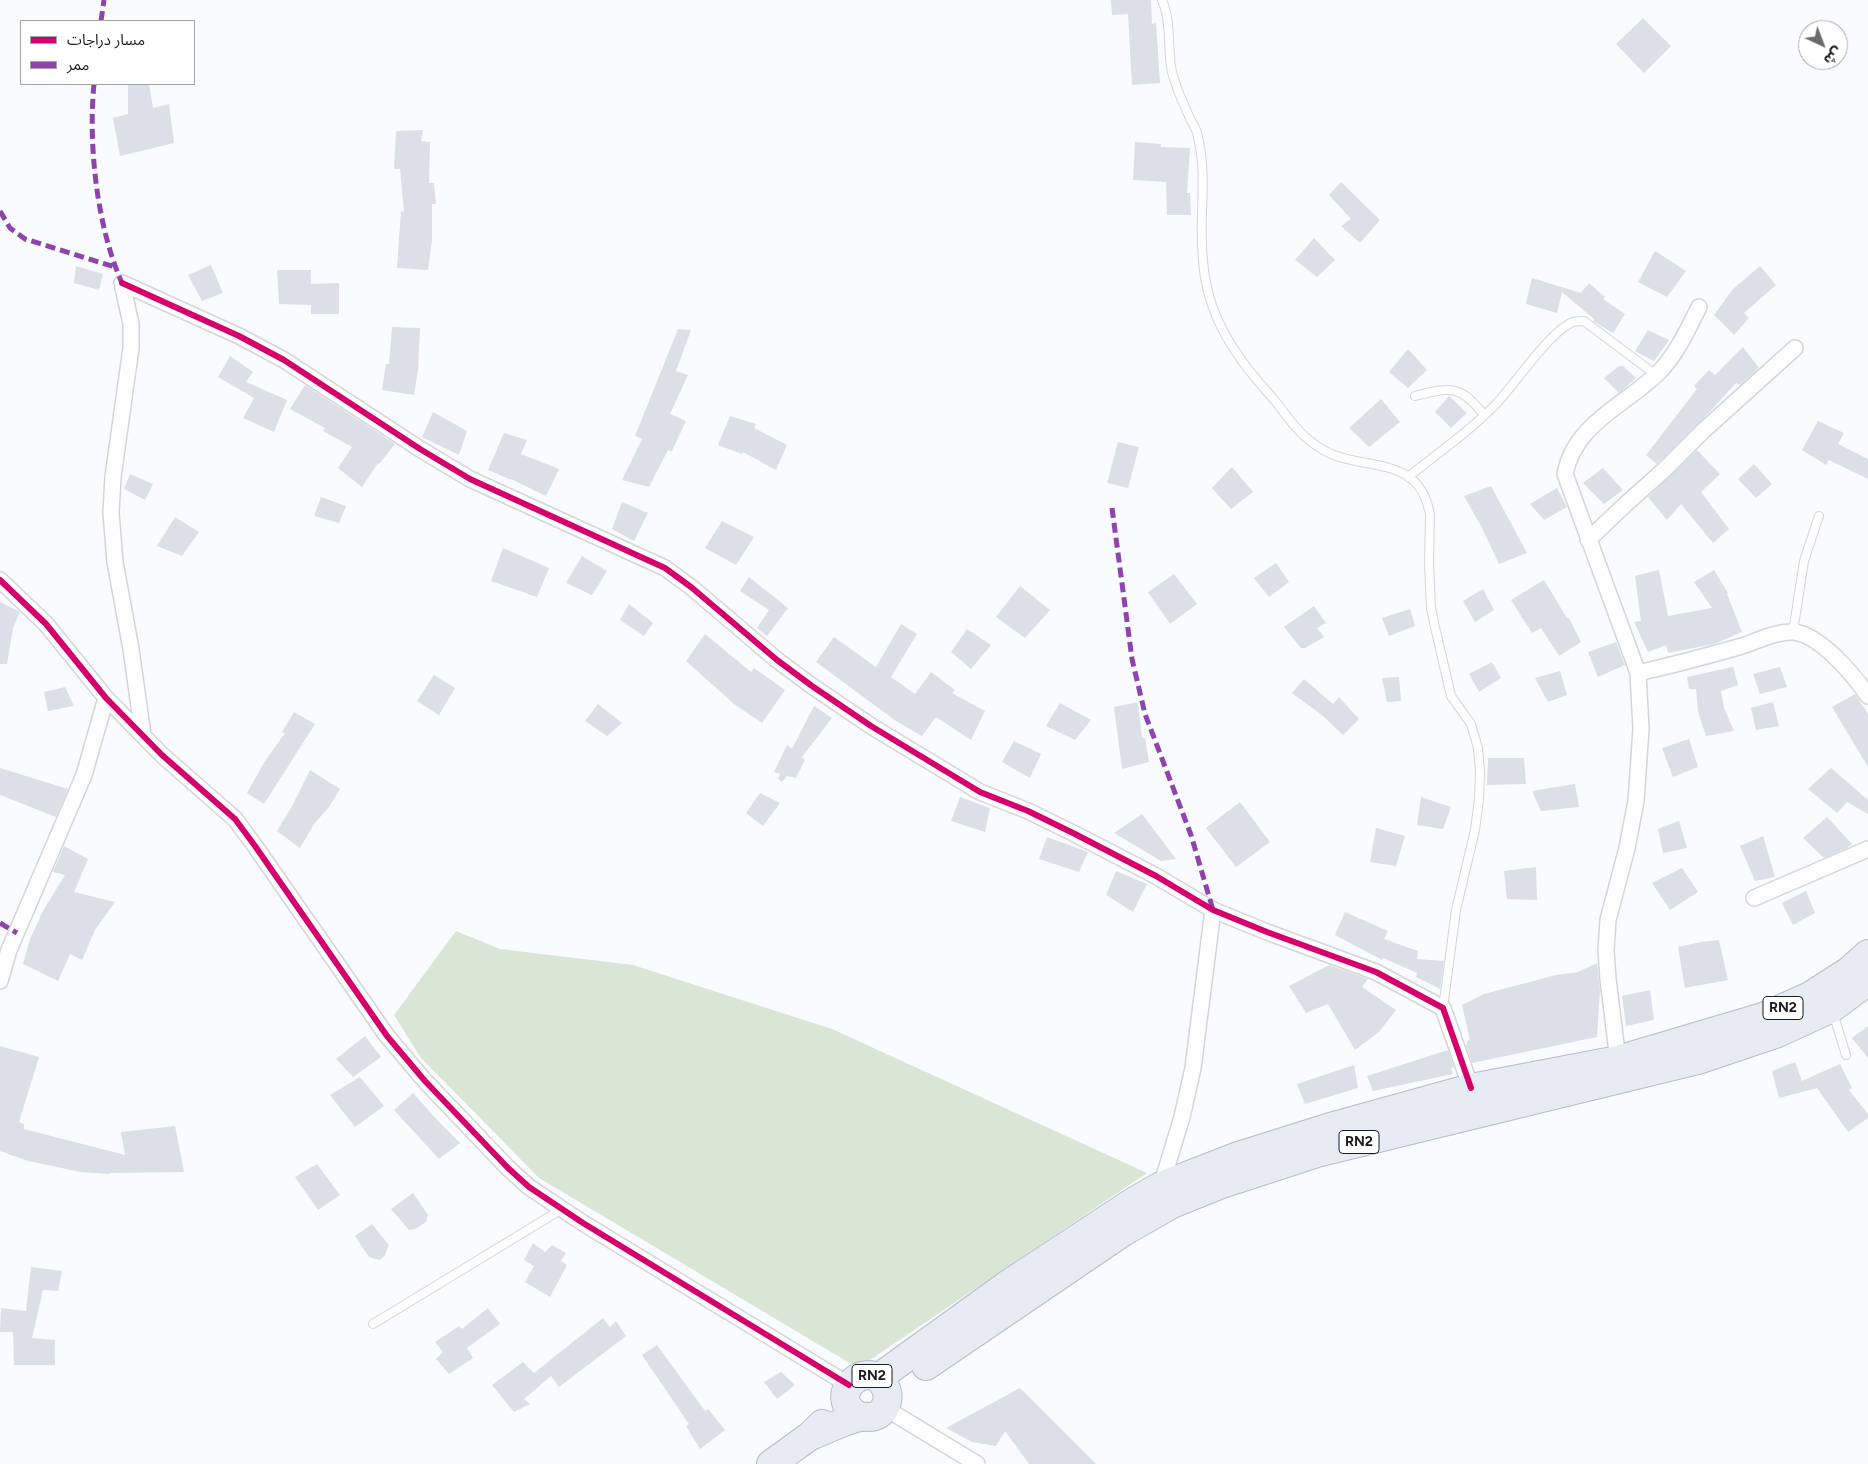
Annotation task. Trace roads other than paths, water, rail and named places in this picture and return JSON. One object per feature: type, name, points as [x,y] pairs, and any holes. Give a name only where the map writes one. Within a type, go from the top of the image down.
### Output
[{"type":"highway","name":"RN2","points":[[867,1397],[1007,1285],[1132,1202],[1161,1186],[1238,1156],[1327,1128],[1471,1088],[1618,1060],[1763,1017],[1810,996],[1849,971],[1868,954]]},
{"type":"highway","name":"RN2","points":[[772,1464],[867,1397],[1124,1232],[1179,1200],[1317,1153],[1698,1060],[1778,1033],[1832,1008],[1868,981]]},
{"type":"street","points":[[143,735],[131,649],[115,562],[111,513],[131,348],[131,324],[122,283],[239,336],[284,360],[420,449],[470,479],[665,568],[691,587],[777,660],[812,686],[879,731],[980,792],[1028,811],[1075,834],[1156,876],[1213,910],[1376,972],[1443,1008],[1471,1088]]},
{"type":"street","points":[[1618,1060],[1606,950],[1608,920],[1627,848],[1636,801],[1641,729],[1638,673],[1565,474],[1571,453],[1578,441],[1604,415],[1656,375],[1672,357],[1699,307]]},
{"type":"street","points":[[1588,540],[1703,431],[1795,348]]},
{"type":"street","points":[[0,580],[46,624],[106,698],[162,755],[234,819],[256,846],[387,1036],[425,1082],[508,1168],[529,1187],[562,1209],[977,1464]]},
{"type":"street","points":[[1638,673],[1793,632],[1808,637],[1846,667],[1868,696]]},
{"type":"street","points":[[0,981],[9,950],[84,775],[106,698]]},
{"type":"street","points":[[1754,898],[1868,849]]},
{"type":"street","points":[[1161,1186],[1182,1117],[1193,1068],[1213,910]]},
{"type":"lane","points":[[1162,0],[1168,21],[1172,68],[1176,84],[1197,133],[1203,177],[1201,238],[1203,270],[1208,296],[1217,320],[1237,355],[1301,433],[1318,447],[1354,462],[1398,470],[1420,487],[1429,506],[1430,586],[1434,628],[1451,696],[1471,724],[1478,748],[1480,772],[1480,799],[1475,830],[1456,910],[1443,1008]]},
{"type":"lane","points":[[1408,477],[1468,430],[1497,403],[1551,340],[1565,327],[1574,322],[1584,321],[1656,375]]},
{"type":"lane","points":[[1415,396],[1454,389],[1472,400],[1484,415]]},
{"type":"lane","points":[[1793,632],[1804,561],[1819,516]]},
{"type":"lane","points":[[1832,1008],[1846,1055]]},
{"type":"lane","points":[[373,1324],[562,1209]]}]
